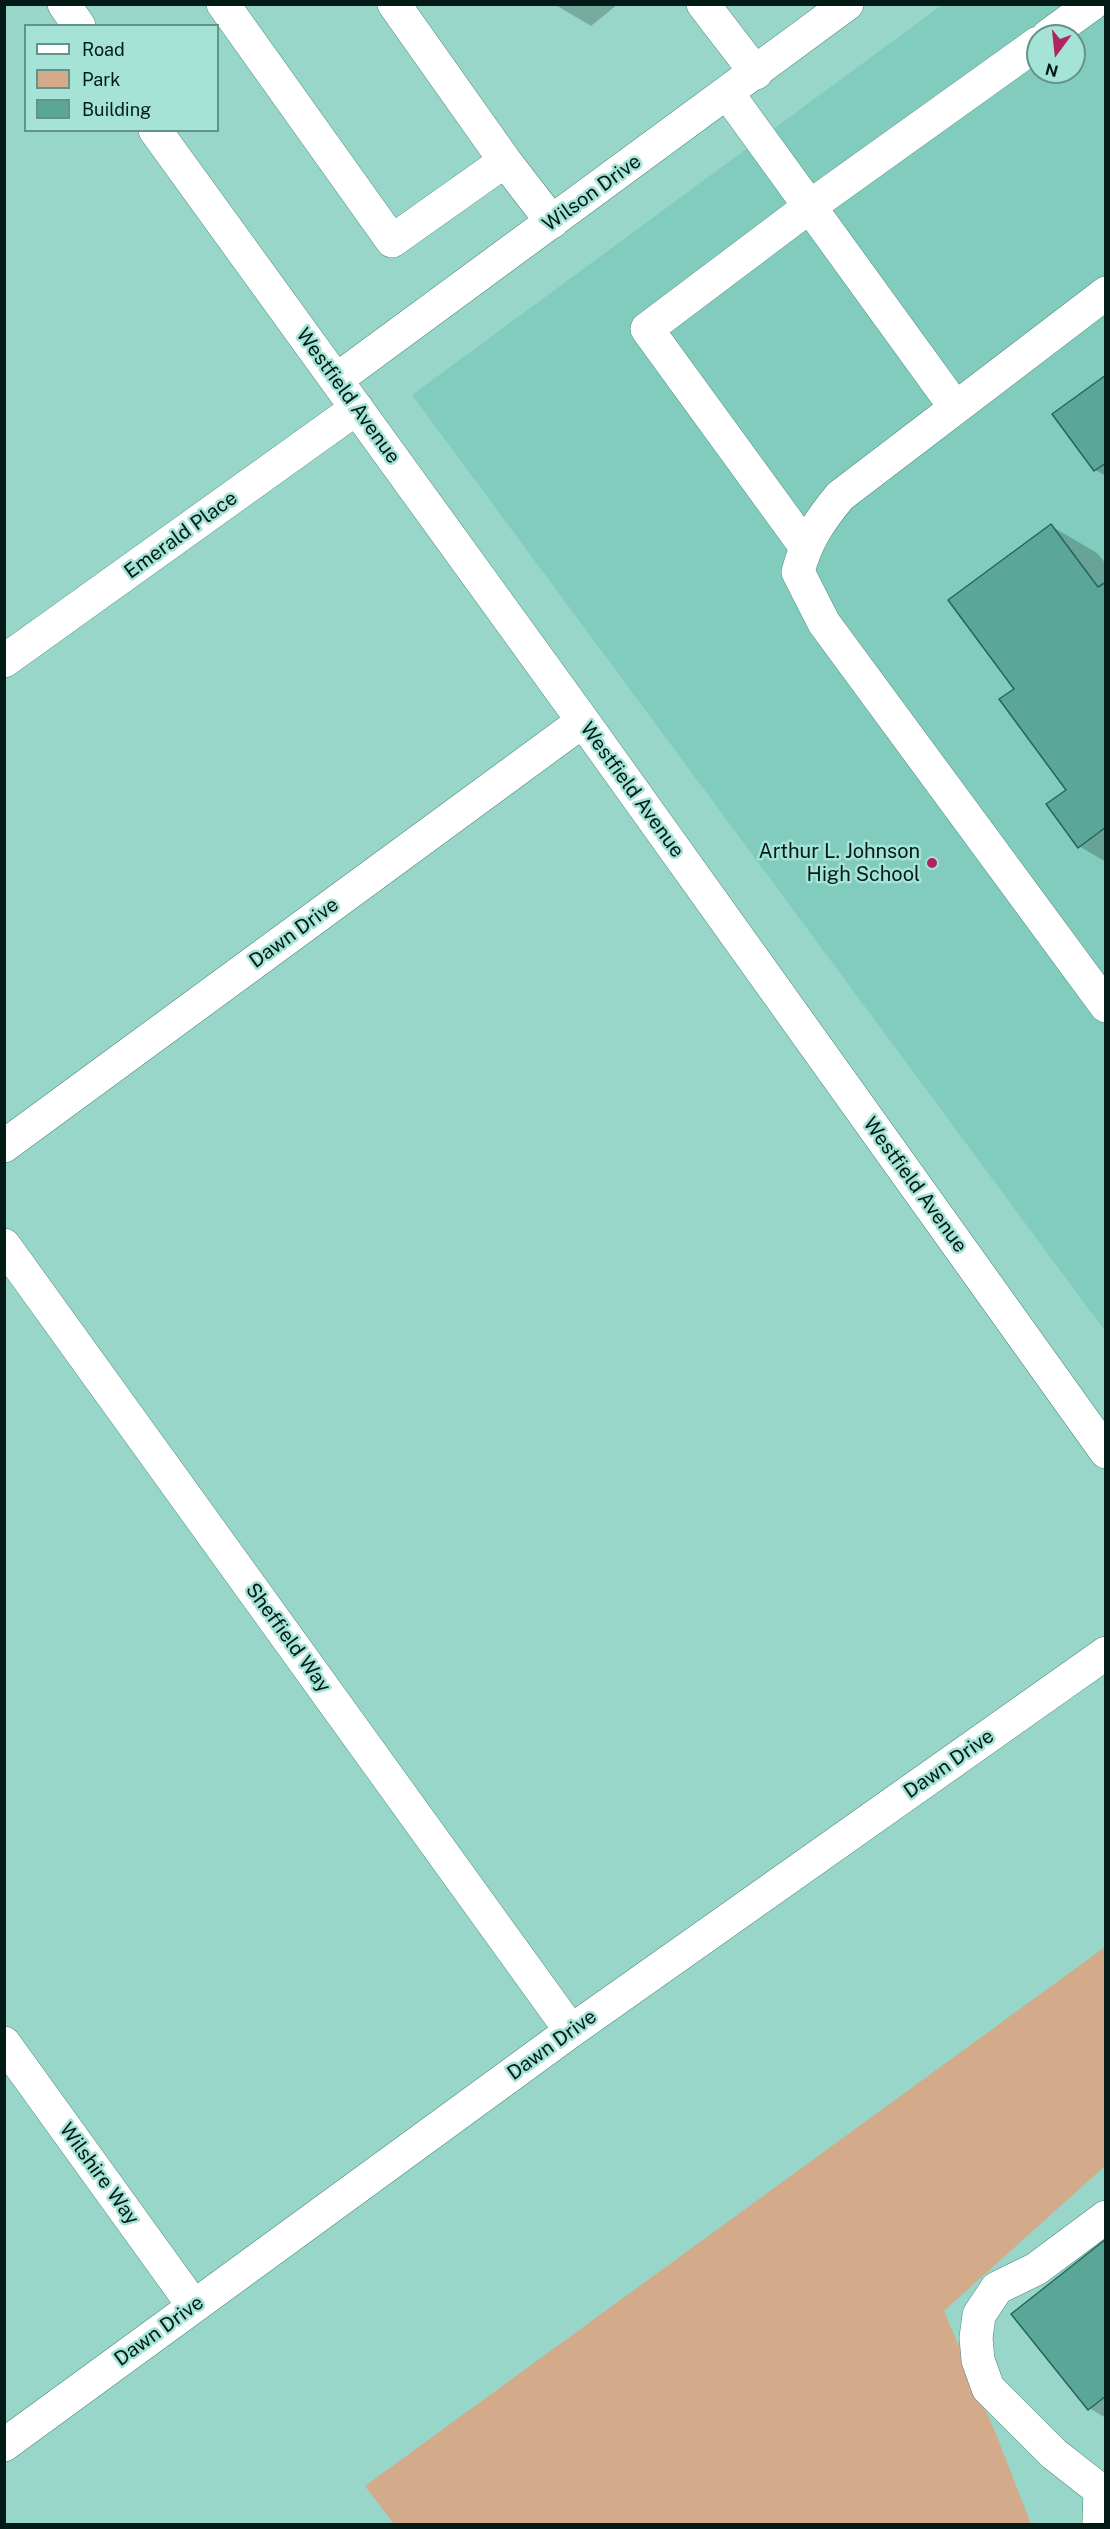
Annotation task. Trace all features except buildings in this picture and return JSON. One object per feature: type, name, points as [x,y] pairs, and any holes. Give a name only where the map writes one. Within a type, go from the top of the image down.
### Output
[{"type":"street","points":[[64,4],[78,24]]},
{"type":"street","points":[[223,4],[392,241],[505,161]]},
{"type":"street","points":[[394,4],[505,161],[552,222]]},
{"type":"street","points":[[704,4],[756,73]]},
{"type":"street","points":[[1064,24],[1092,4]]},
{"type":"street","name":"Wilson Drive","points":[[336,380],[728,94],[843,6]]},
{"type":"street","points":[[1026,52],[809,207],[647,329],[801,559],[824,623],[1106,1006]]},
{"type":"street","points":[[728,94],[955,407]]},
{"type":"street","name":"Westfield Avenue","points":[[156,132],[583,721],[1106,1452]]},
{"type":"street","points":[[801,559],[820,520],[840,496],[1106,293]]},
{"type":"street","name":"Emerald Place","points":[[4,661],[357,408]]},
{"type":"street","name":"Dawn Drive","points":[[4,1146],[583,721]]},
{"type":"street","name":"Sheffield Way","points":[[4,1245],[571,2031]]},
{"type":"street","name":"Dawn Drive","points":[[4,2445],[571,2031],[1106,1653]]},
{"type":"street","name":"Wilshire Way","points":[[4,2043],[193,2306]]},
{"type":"street","points":[[1099,2524],[1100,2490],[1054,2454],[988,2388],[978,2360],[976,2338],[979,2315],[997,2288],[1036,2270],[1106,2217]]},
{"type":"shaded area","name":"Arthur L. Johnson High School","points":[[942,5],[1105,5],[1105,1331],[412,395]]},
{"type":"green space","points":[[1105,1947],[1105,2166],[944,2311],[1031,2524],[394,2524],[365,2486]]},
{"type":"place","name":"Arthur L. Johnson High School","points":[[932,863]]}]
